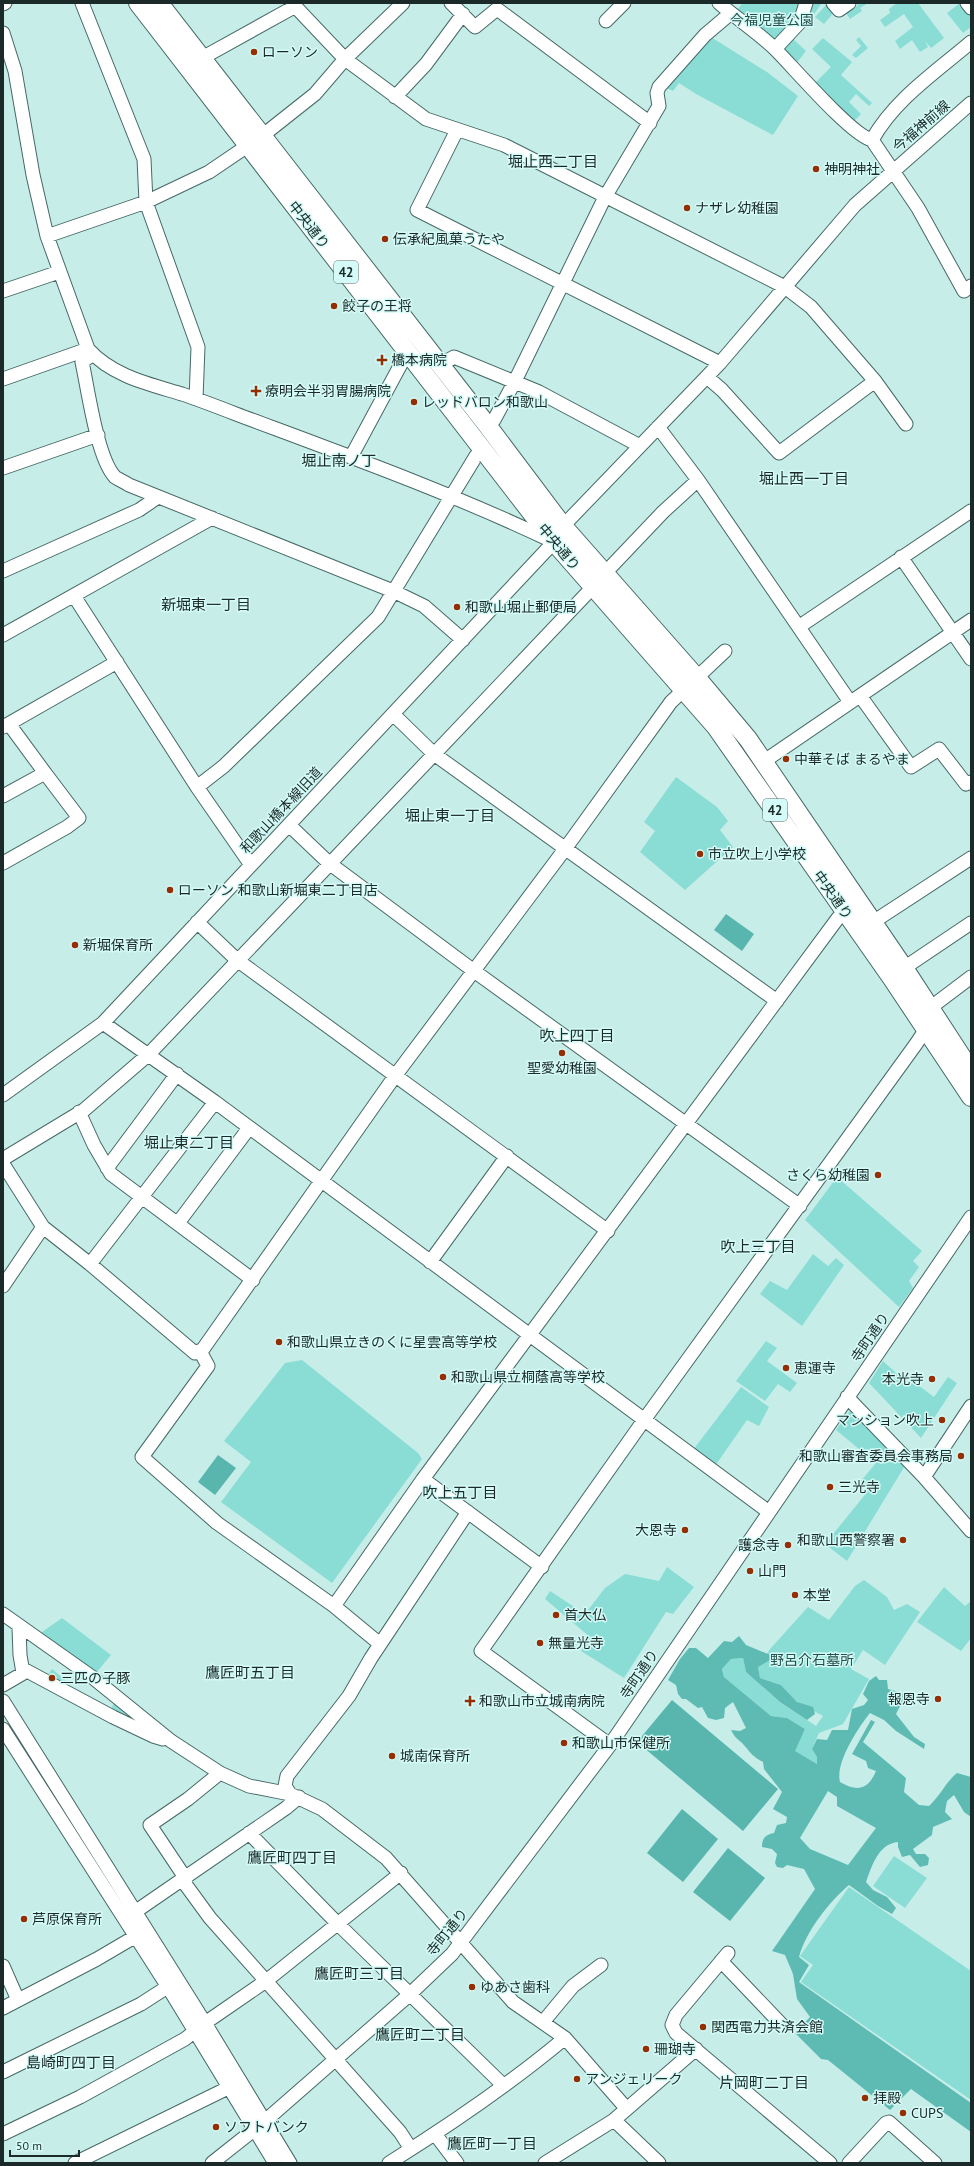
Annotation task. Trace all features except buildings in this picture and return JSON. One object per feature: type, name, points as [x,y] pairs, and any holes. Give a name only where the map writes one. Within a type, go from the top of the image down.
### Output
[{"type":"highway","name":"中央通り","points":[[138,3],[255,141],[440,365],[563,526],[605,573],[690,684],[732,749],[926,1029],[971,1097]]},
{"type":"highway","name":"中央通り","points":[[159,3],[202,58],[255,141],[408,351],[554,542],[594,588],[690,684],[734,722],[873,922],[930,1008],[969,1062]]},
{"type":"street","points":[[82,3],[144,159],[146,202],[198,347],[196,399]]},
{"type":"street","points":[[47,236],[146,202],[208,172],[255,141],[315,94],[345,58],[403,3]]},
{"type":"street","points":[[451,3],[475,27],[501,6],[650,123]]},
{"type":"street","points":[[606,21],[624,3]]},
{"type":"street","points":[[719,3],[775,49],[841,117],[866,139],[872,140],[918,208],[964,291],[971,286]]},
{"type":"street","points":[[775,49],[800,22],[806,3]]},
{"type":"street","points":[[834,3],[839,10],[849,3]]},
{"type":"street","points":[[967,3],[971,8]]},
{"type":"street","points":[[202,58],[293,5],[345,58],[426,119],[504,145],[785,287],[812,307],[875,381],[906,424]]},
{"type":"street","points":[[395,97],[426,64],[463,14]]},
{"type":"street","points":[[487,425],[494,420],[605,197],[659,106],[657,93],[659,87],[705,35],[731,14]]},
{"type":"street","points":[[3,32],[15,71],[33,175],[47,236],[59,272],[90,352],[106,366],[128,377],[196,399],[452,495],[554,542]]},
{"type":"street","points":[[872,140],[880,125],[913,90],[971,42]]},
{"type":"street","name":"今福神前線","points":[[720,363],[855,205],[971,103]]},
{"type":"street","points":[[457,130],[417,210],[720,363]]},
{"type":"street","points":[[3,291],[59,272]]},
{"type":"street","points":[[351,457],[408,351]]},
{"type":"street","points":[[3,379],[90,352]]},
{"type":"street","points":[[90,352],[82,362],[98,435],[106,462],[116,477],[129,485],[393,591],[424,606],[463,640]]},
{"type":"street","points":[[440,365],[454,356],[514,381],[640,446]]},
{"type":"street","name":"和歌山橋本線旧道","points":[[3,1096],[103,1023],[554,542],[563,526],[720,363]]},
{"type":"street","points":[[707,377],[722,390],[779,453],[875,381]]},
{"type":"street","points":[[658,427],[698,480],[800,626],[911,767],[939,749],[966,784],[971,782]]},
{"type":"street","points":[[3,468],[98,435]]},
{"type":"street","points":[[197,787],[224,766],[378,617],[429,536],[476,456],[486,452]]},
{"type":"street","points":[[605,573],[664,512],[698,480]]},
{"type":"street","points":[[3,571],[139,510],[158,496]]},
{"type":"street","points":[[800,626],[971,511]]},
{"type":"street","points":[[3,634],[74,596],[212,518]]},
{"type":"street","points":[[901,557],[971,659]]},
{"type":"street","points":[[3,1159],[80,1112],[149,1054],[237,960],[594,588]]},
{"type":"street","points":[[74,596],[197,787],[252,865]]},
{"type":"street","points":[[763,762],[971,620]]},
{"type":"street","points":[[3,1164],[43,1227],[90,1264],[195,1353],[203,1349],[322,1182],[395,1076],[565,849],[671,702],[725,651]]},
{"type":"street","points":[[3,863],[67,827],[79,818],[45,773],[6,726],[117,662]]},
{"type":"street","points":[[393,714],[434,754],[777,1001]]},
{"type":"street","points":[[3,796],[45,773]]},
{"type":"street","points":[[289,825],[330,863],[474,970],[800,1206]]},
{"type":"street","points":[[334,1606],[423,1480],[608,1231],[832,924],[845,913],[873,922],[971,858]]},
{"type":"street","points":[[197,922],[237,960],[608,1231]]},
{"type":"street","points":[[904,968],[971,923]]},
{"type":"street","points":[[610,1745],[481,1651],[542,1567],[644,1420],[800,1206],[926,1029],[930,1008],[971,977]]},
{"type":"street","points":[[103,1023],[215,1102],[769,1512]]},
{"type":"street","points":[[107,1168],[176,1074]]},
{"type":"street","points":[[90,1264],[215,1102]]},
{"type":"street","points":[[80,1112],[94,1145],[111,1174],[253,1280]]},
{"type":"street","points":[[178,1223],[249,1128]]},
{"type":"street","points":[[430,1262],[507,1156]]},
{"type":"street","name":"寺町通り","points":[[212,2163],[260,2125],[443,1964],[610,1745],[971,1217]]},
{"type":"street","points":[[3,1286],[43,1227]]},
{"type":"street","points":[[200,1351],[208,1366],[142,1457],[217,1523],[334,1606],[380,1644]]},
{"type":"street","points":[[848,1397],[970,1527]]},
{"type":"street","points":[[924,1477],[971,1406]]},
{"type":"street","points":[[423,1480],[542,1567]]},
{"type":"street","points":[[295,1796],[285,1786],[287,1776],[349,1696],[380,1644],[468,1512]]},
{"type":"street","points":[[3,1614],[20,1628],[53,1648],[115,1694],[171,1741],[220,1772],[249,1786],[295,1796],[322,1809],[386,1858],[401,1873],[513,2002],[528,2015],[543,2022],[565,2038],[626,2108]]},
{"type":"street","points":[[20,1628],[20,1655],[23,1673]]},
{"type":"street","points":[[3,1685],[27,1671],[153,1736],[171,1741]]},
{"type":"street","points":[[3,1701],[130,1915],[260,2125],[275,2163]]},
{"type":"street","points":[[3,1729],[130,1915]]},
{"type":"street","points":[[220,1772],[188,1799],[150,1825],[210,1918],[400,2132],[411,2149]]},
{"type":"street","points":[[130,1915],[185,1880],[286,1808],[295,1796]]},
{"type":"street","points":[[249,1833],[409,1995],[502,2085]]},
{"type":"street","points":[[3,2134],[80,2097],[185,2039],[266,1981],[401,1873]]},
{"type":"street","points":[[3,2008],[141,1933]]},
{"type":"street","points":[[782,2026],[724,1957],[676,2015],[672,2025],[676,2033],[830,2163]]},
{"type":"street","points":[[543,2022],[573,1986],[600,1965]]},
{"type":"street","points":[[3,1966],[18,2000]]},
{"type":"street","points":[[3,2072],[140,2004],[173,1983]]},
{"type":"street","points":[[200,2027],[230,2087],[290,2163]]},
{"type":"street","points":[[389,2163],[435,2134],[536,2062],[565,2038]]},
{"type":"street","points":[[545,2163],[614,2120],[626,2108],[696,2049]]},
{"type":"street","points":[[75,2163],[230,2087]]},
{"type":"street","points":[[614,2120],[659,2163]]},
{"type":"street","points":[[849,2163],[886,2123],[889,2122],[935,2163]]},
{"type":"street","points":[[435,2134],[457,2163]]},
{"type":"green space","name":"今福児童公園","points":[[743,3],[803,3],[803,14],[774,44],[735,12]]},
{"type":"green space","points":[[809,3],[822,3],[805,27],[801,24]]},
{"type":"green space","points":[[828,3],[835,11],[824,24],[815,17]]},
{"type":"green space","points":[[857,3],[868,3],[860,8],[862,11],[850,19],[846,13],[858,5]]},
{"type":"green space","points":[[897,3],[918,3],[944,38],[931,48],[925,41],[928,47],[920,52],[912,40],[900,49],[895,41],[913,27],[904,14],[885,27],[880,20],[890,13],[889,9]]},
{"type":"green space","points":[[960,3],[963,3],[971,13],[971,27],[963,33],[947,13]]},
{"type":"green space","points":[[706,34],[767,72],[798,96],[773,135],[696,94],[679,83],[673,91],[664,87]]},
{"type":"green space","points":[[790,36],[806,51],[795,65],[781,46]]},
{"type":"green space","points":[[859,37],[868,48],[856,58],[852,55],[861,46],[856,40]]},
{"type":"green space","points":[[823,38],[852,62],[841,75],[872,103],[869,106],[856,94],[849,102],[861,114],[854,121],[815,83],[831,67],[812,49]]},
{"type":"green space","points":[[676,777],[717,807],[728,821],[720,830],[733,847],[685,890],[640,852],[655,831],[644,822]]},
{"type":"green space","points":[[837,1177],[922,1251],[913,1261],[919,1267],[909,1281],[913,1288],[899,1307],[805,1220]]},
{"type":"green space","points":[[813,1254],[828,1266],[836,1258],[844,1265],[802,1326],[760,1294],[770,1281],[787,1290]]},
{"type":"green space","points":[[766,1341],[777,1348],[767,1361],[797,1383],[790,1392],[778,1384],[765,1401],[736,1381]]},
{"type":"green space","points":[[302,1360],[418,1453],[422,1459],[332,1583],[221,1502],[251,1462],[224,1441],[285,1363]]},
{"type":"green space","points":[[883,1361],[909,1385],[914,1382],[934,1397],[948,1377],[957,1383],[921,1438],[869,1383]]},
{"type":"green space","points":[[741,1387],[769,1407],[759,1426],[747,1420],[715,1466],[693,1450]]},
{"type":"green space","points":[[851,1409],[906,1464],[847,1561],[825,1544],[868,1491],[860,1482],[876,1463],[836,1430]]},
{"type":"green space","points":[[667,1567],[694,1587],[673,1614],[666,1612],[624,1678],[581,1651],[590,1637],[545,1599],[550,1591],[585,1614],[605,1588],[625,1574],[659,1581]]},
{"type":"green space","name":"野呂介石墓所","points":[[864,1580],[887,1597],[894,1610],[907,1604],[920,1612],[885,1665],[863,1650],[851,1669],[869,1679],[843,1724],[819,1733],[812,1749],[817,1757],[817,1764],[794,1751],[805,1729],[787,1718],[771,1716],[724,1677],[722,1669],[731,1659],[743,1658],[746,1672],[780,1702],[816,1726],[823,1716],[797,1702],[781,1685],[760,1678],[758,1667],[770,1649],[808,1607],[829,1620],[855,1586]]},
{"type":"green space","points":[[944,1587],[965,1606],[971,1601],[971,1638],[961,1651],[917,1622]]},
{"type":"green space","points":[[62,1618],[111,1655],[96,1673],[35,1637]]},
{"type":"green space","points":[[52,1669],[69,1683],[66,1688],[47,1676]]},
{"type":"green space","points":[[114,1703],[134,1721],[110,1711]]},
{"type":"green space","points":[[894,1856],[927,1878],[905,1908],[873,1886]]},
{"type":"green space","points":[[849,1887],[971,1971],[971,2100],[801,1982],[813,1965],[800,1956]]},
{"type":"shaded area","points":[[726,914],[754,934],[742,951],[714,930]]},
{"type":"shaded area","points":[[218,1455],[236,1468],[215,1495],[198,1482]]},
{"type":"shaded area","points":[[739,1636],[746,1645],[775,1657],[758,1667],[760,1678],[781,1685],[797,1702],[813,1707],[815,1714],[807,1720],[780,1702],[746,1672],[743,1658],[731,1659],[722,1669],[724,1677],[771,1716],[787,1718],[805,1729],[795,1751],[817,1764],[817,1757],[812,1749],[817,1739],[827,1740],[832,1730],[848,1730],[852,1709],[864,1705],[868,1700],[863,1694],[869,1681],[876,1676],[879,1680],[887,1680],[888,1689],[906,1694],[896,1714],[914,1737],[925,1744],[924,1749],[896,1731],[884,1720],[870,1713],[854,1736],[844,1756],[839,1774],[840,1782],[852,1787],[861,1787],[869,1782],[876,1771],[868,1768],[866,1761],[852,1754],[871,1720],[875,1722],[863,1742],[906,1778],[904,1792],[919,1805],[929,1806],[957,1773],[971,1777],[971,1817],[964,1812],[954,1795],[947,1801],[945,1812],[952,1819],[933,1827],[932,1835],[913,1849],[916,1854],[925,1854],[929,1858],[928,1865],[920,1867],[910,1855],[902,1857],[898,1847],[898,1842],[885,1847],[877,1857],[866,1882],[873,1890],[887,1897],[896,1908],[892,1914],[849,1885],[826,1908],[807,1937],[799,1957],[809,1965],[799,1982],[971,2103],[971,2132],[911,2089],[890,2110],[828,2060],[821,2059],[795,2033],[810,2017],[797,1999],[793,1974],[785,1955],[772,1951],[815,1889],[804,1869],[787,1865],[783,1868],[777,1867],[775,1863],[777,1854],[772,1849],[762,1847],[765,1837],[774,1833],[777,1825],[786,1823],[787,1817],[773,1809],[782,1792],[764,1769],[763,1762],[753,1755],[732,1732],[731,1730],[740,1731],[746,1728],[733,1702],[725,1708],[724,1718],[716,1720],[708,1718],[702,1707],[698,1708],[686,1699],[682,1699],[678,1694],[676,1685],[668,1680],[680,1659],[689,1648],[696,1648],[708,1658],[724,1641],[732,1642]],"holes":[[[828,1791],[837,1797],[837,1806],[876,1828],[848,1865],[810,1849],[800,1838]]]},
{"type":"shaded area","points":[[672,1700],[778,1789],[743,1831],[637,1742]]},
{"type":"shaded area","points":[[682,1809],[718,1839],[683,1882],[647,1853]]},
{"type":"shaded area","points":[[728,1848],[765,1878],[730,1921],[693,1892]]},
{"type":"place","name":"ローソン","points":[[254,52]]},
{"type":"place","name":"神明神社","points":[[816,169]]},
{"type":"place","name":"ナザレ幼稚園","points":[[687,208]]},
{"type":"place","name":"伝承紀風菓うたや","points":[[385,239]]},
{"type":"place","name":"餃子の王将","points":[[334,306]]},
{"type":"place","name":"橋本病院","points":[[382,360]]},
{"type":"place","name":"療明会半羽胃腸病院","points":[[256,391]]},
{"type":"place","name":"レッドバロン和歌山","points":[[414,402]]},
{"type":"place","name":"和歌山堀止郵便局","points":[[457,607]]},
{"type":"place","name":"中華そば まるやま","points":[[786,759]]},
{"type":"place","name":"市立吹上小学校","points":[[700,854]]},
{"type":"place","name":"ローソン 和歌山新堀東二丁目店","points":[[170,890]]},
{"type":"place","name":"新堀保育所","points":[[75,945]]},
{"type":"place","name":"聖愛幼稚園","points":[[562,1053]]},
{"type":"place","name":"さくら幼稚園","points":[[878,1175]]},
{"type":"place","name":"和歌山県立きのくに星雲高等学校","points":[[279,1342]]},
{"type":"place","name":"恵運寺","points":[[786,1368]]},
{"type":"place","name":"和歌山県立桐蔭高等学校","points":[[443,1377]]},
{"type":"place","name":"本光寺","points":[[932,1379]]},
{"type":"place","name":"マンション吹上","points":[[942,1420]]},
{"type":"place","name":"和歌山審査委員会事務局","points":[[961,1456]]},
{"type":"place","name":"三光寺","points":[[830,1487]]},
{"type":"place","name":"大恩寺","points":[[685,1530]]},
{"type":"place","name":"和歌山西警察署","points":[[903,1540]]},
{"type":"place","name":"護念寺","points":[[788,1545]]},
{"type":"place","name":"山門","points":[[750,1571]]},
{"type":"place","name":"本堂","points":[[795,1595]]},
{"type":"place","name":"首大仏","points":[[556,1615]]},
{"type":"place","name":"無量光寺","points":[[540,1643]]},
{"type":"place","name":"三匹の子豚","points":[[52,1678]]},
{"type":"place","name":"報恩寺","points":[[938,1699]]},
{"type":"place","name":"和歌山市立城南病院","points":[[470,1701]]},
{"type":"place","name":"和歌山市保健所","points":[[564,1743]]},
{"type":"place","name":"城南保育所","points":[[392,1756]]},
{"type":"place","name":"芦原保育所","points":[[24,1919]]},
{"type":"place","name":"ゆあさ歯科","points":[[472,1987]]},
{"type":"place","name":"関西電力共済会館","points":[[703,2027]]},
{"type":"place","name":"珊瑚寺","points":[[646,2049]]},
{"type":"place","name":"アンジェリーク","points":[[577,2079]]},
{"type":"place","name":"拝殿","points":[[865,2098]]},
{"type":"place","name":"CUPS","points":[[903,2113]]},
{"type":"place","name":"ソフトバンク","points":[[216,2127]]},
{"type":"district","name":"堀止西二丁目","points":[[553,162]]},
{"type":"district","name":"堀止南ノ丁","points":[[339,461]]},
{"type":"district","name":"堀止西一丁目","points":[[804,479]]},
{"type":"district","name":"新堀東一丁目","points":[[206,605]]},
{"type":"district","name":"堀止東一丁目","points":[[450,816]]},
{"type":"district","name":"吹上四丁目","points":[[577,1036]]},
{"type":"district","name":"堀止東二丁目","points":[[189,1143]]},
{"type":"district","name":"吹上三丁目","points":[[758,1247]]},
{"type":"district","name":"吹上五丁目","points":[[460,1493]]},
{"type":"district","name":"鷹匠町五丁目","points":[[250,1673]]},
{"type":"district","name":"鷹匠町四丁目","points":[[292,1858]]},
{"type":"district","name":"鷹匠町三丁目","points":[[359,1974]]},
{"type":"district","name":"鷹匠町二丁目","points":[[420,2035]]},
{"type":"district","name":"島崎町四丁目","points":[[71,2063]]},
{"type":"district","name":"片岡町二丁目","points":[[764,2083]]},
{"type":"district","name":"鷹匠町一丁目","points":[[492,2144]]}]
